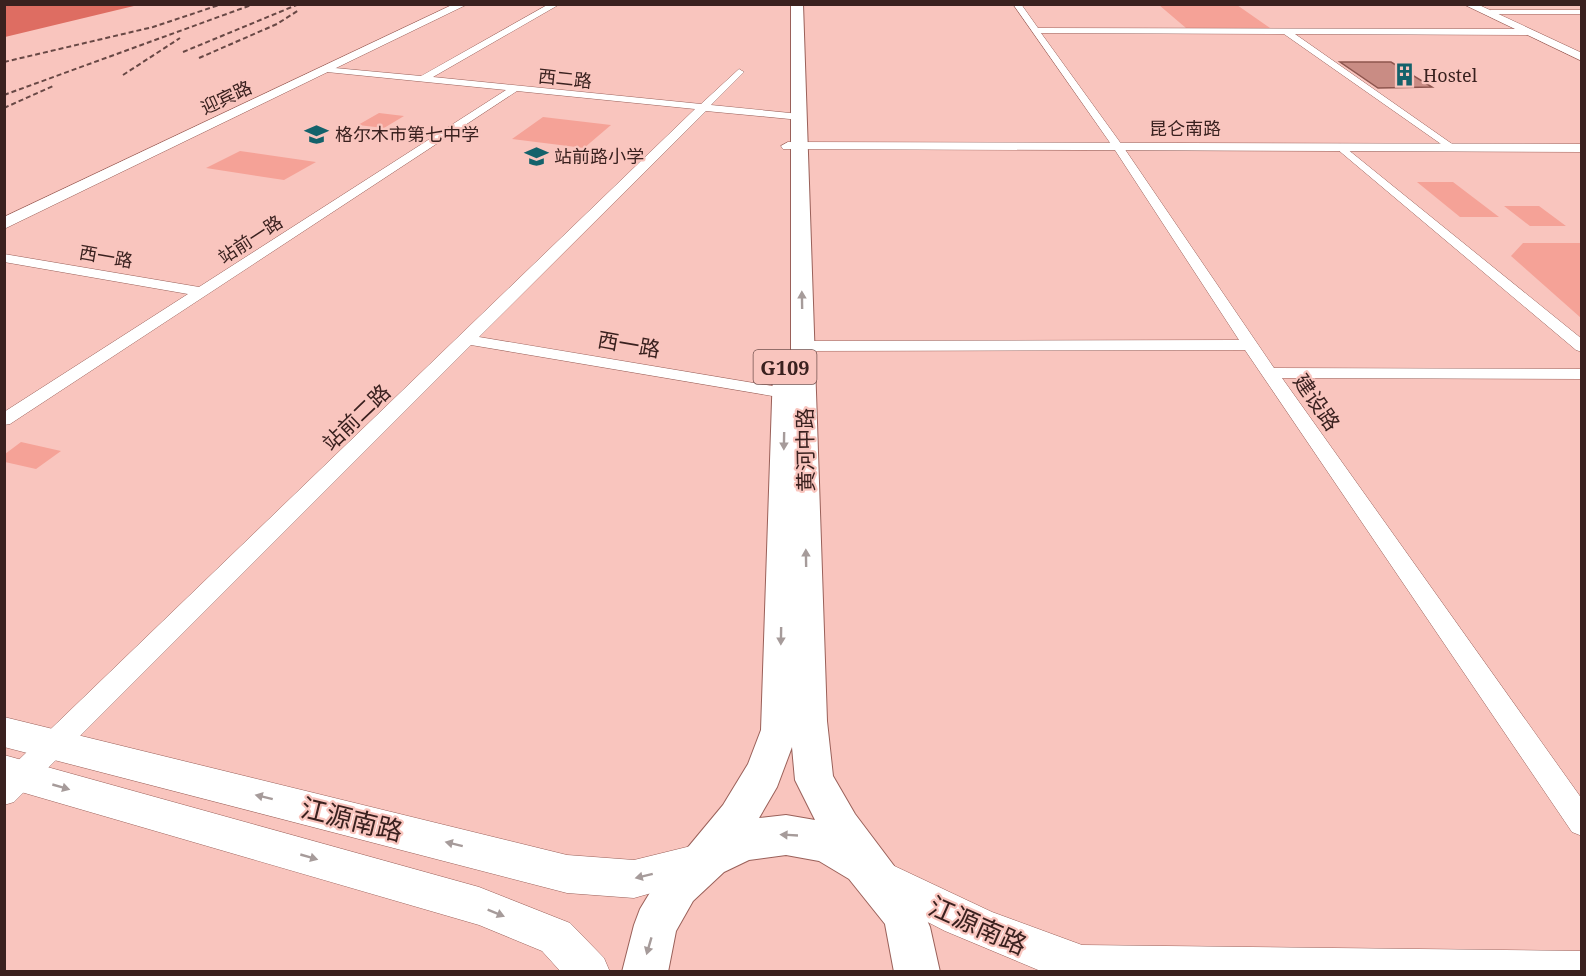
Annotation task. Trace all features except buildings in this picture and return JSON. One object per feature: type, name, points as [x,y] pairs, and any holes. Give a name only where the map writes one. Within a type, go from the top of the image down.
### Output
[{"type":"highway","name":"黄河中路","points":[[790,4],[794,117]]},
{"type":"highway","name":"黄河中路","points":[[701,862],[737,819],[763,774],[780,730],[784,393],[797,4]]},
{"type":"highway","name":"黄河中路","points":[[794,146],[803,346],[809,721],[814,780],[841,828],[878,876]]},
{"type":"highway","points":[[645,972],[647,953],[658,918],[677,887],[701,862],[729,845],[750,838],[791,833],[822,840],[852,854],[878,876],[897,904],[911,936],[917,972]]},
{"type":"main road","name":"迎宾路","points":[[4,224],[463,4]]},
{"type":"main road","points":[[1468,4],[1581,56]]},
{"type":"main road","points":[[1475,4],[1581,56]]},
{"type":"main road","name":"昆仑南路","points":[[794,146],[1581,148]]},
{"type":"main road","name":"江源南路","points":[[4,732],[567,874],[634,879],[701,862]]},
{"type":"main road","name":"江源南路","points":[[10,780],[478,906],[556,937],[590,972]]},
{"type":"main road","name":"江源南路","points":[[878,876],[974,925],[1075,968],[1581,971]]},
{"type":"street","points":[[422,79],[556,4]]},
{"type":"street","name":"建设路","points":[[1017,4],[1118,147],[1250,345],[1581,823]]},
{"type":"street","points":[[1491,12],[1581,12]]},
{"type":"street","points":[[1034,30],[1527,32]]},
{"type":"street","points":[[1286,31],[1452,147]]},
{"type":"street","name":"西二路","points":[[327,69],[794,117]]},
{"type":"street","name":"站前二路","points":[[10,780],[54,745],[738,72]]},
{"type":"street","name":"站前一路","points":[[4,420],[514,89]]},
{"type":"street","points":[[1341,147],[1581,347]]},
{"type":"street","name":"西一路","points":[[4,258],[202,292]]},
{"type":"street","name":"西一路","points":[[467,340],[784,393]]},
{"type":"street","points":[[803,346],[1250,345]]},
{"type":"street","points":[[1270,373],[1581,374]]},
{"type":"shaded area","points":[[5,4],[138,4],[138,5],[5,37]]},
{"type":"shaded area","points":[[1159,5],[1237,5],[1270,28],[1186,28]]},
{"type":"shaded area","points":[[379,113],[404,116],[384,128],[358,125]]},
{"type":"shaded area","points":[[543,117],[611,125],[584,148],[512,139]]},
{"type":"shaded area","points":[[240,151],[316,162],[284,180],[206,168]]},
{"type":"shaded area","points":[[1417,182],[1453,182],[1499,217],[1460,217]]},
{"type":"shaded area","points":[[1504,206],[1539,206],[1566,226],[1530,226]]},
{"type":"shaded area","points":[[1523,243],[1581,243],[1581,318],[1511,256]]},
{"type":"shaded area","points":[[21,442],[61,451],[36,469],[5,462],[5,454]]},
{"type":"railway","points":[[4,62],[153,27],[222,4]]},
{"type":"railway","points":[[4,95],[254,4]]},
{"type":"railway","points":[[183,52],[299,4]]},
{"type":"railway","points":[[199,58],[277,24],[299,10]]},
{"type":"railway","points":[[123,75],[180,38]]},
{"type":"railway","points":[[4,108],[53,86]]},
{"type":"place","name":"Hostel","points":[[1405,75]]},
{"type":"place","name":"格尔木市第七中学","points":[[317,134]]},
{"type":"place","name":"站前路小学","points":[[536,156]]}]
